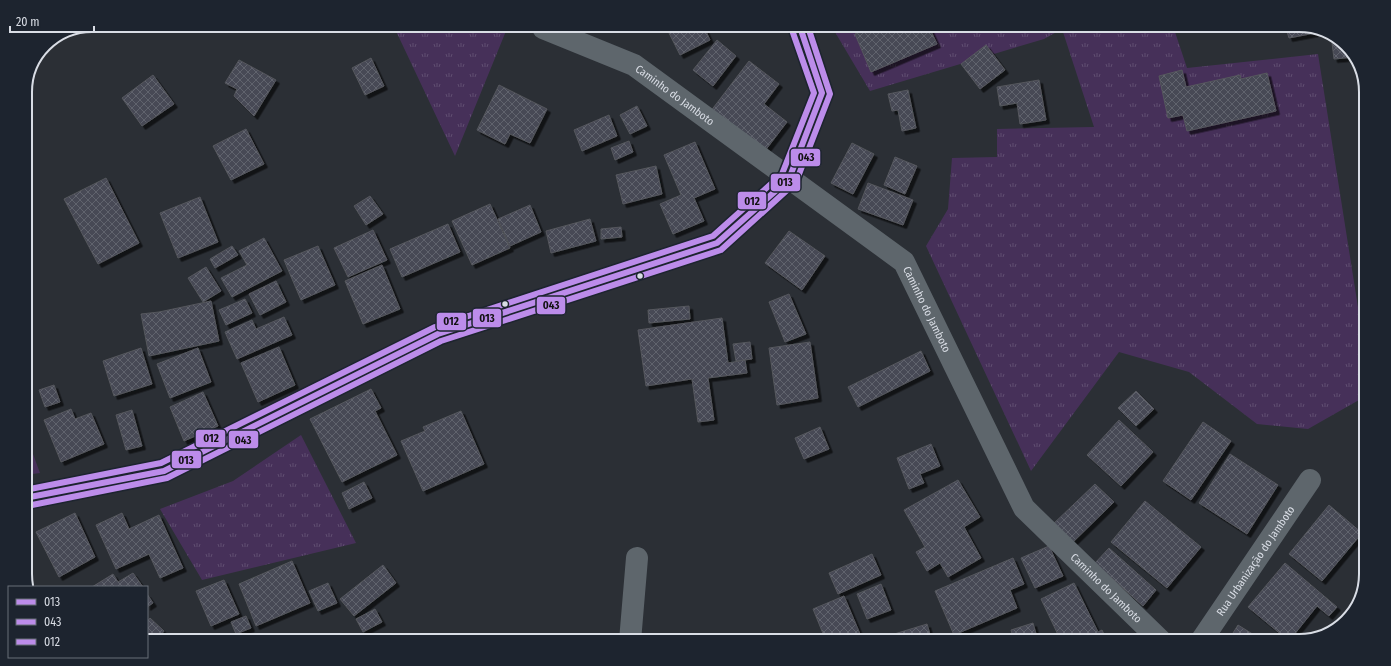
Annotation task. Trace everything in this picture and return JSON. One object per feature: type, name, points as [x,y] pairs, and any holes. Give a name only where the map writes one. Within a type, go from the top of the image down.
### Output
[{"type":"main road","points":[[32,497],[164,471],[438,334],[717,243],[789,179],[822,93],[802,32]]},
{"type":"street","name":"Caminho do Jamboto","points":[[553,32],[634,65],[904,262],[1024,508],[1153,634]]},
{"type":"street","name":"Rua Urbanização do Jamboto","points":[[1206,634],[1310,480]]},
{"type":"street","points":[[631,634],[637,558]]},
{"type":"green space","points":[[396,32],[506,32],[455,156]]},
{"type":"green space","points":[[835,32],[1057,32],[1044,39],[870,91]]},
{"type":"green space","points":[[1063,32],[1175,32],[1187,68],[1318,54],[1359,314],[1359,400],[1308,429],[1257,424],[1189,372],[1119,352],[1031,471],[926,246],[948,209],[952,158],[997,157],[997,129],[1094,127]]},
{"type":"green space","points":[[301,435],[356,543],[202,580],[160,509],[233,481]]},
{"type":"green space","points":[[32,451],[40,473],[32,474]]},
{"type":"building","points":[[668,32],[706,32],[710,40],[680,55]]},
{"type":"building","points":[[860,32],[931,32],[937,44],[871,72],[855,34]]},
{"type":"building","points":[[1287,32],[1312,34],[1289,38]]},
{"type":"building","points":[[717,40],[736,56],[713,86],[693,70]]},
{"type":"building","points":[[1332,42],[1348,58],[1334,59]]},
{"type":"building","points":[[986,45],[1005,70],[980,89],[961,64]]},
{"type":"building","points":[[371,58],[384,86],[365,95],[352,68]]},
{"type":"building","points":[[239,60],[276,80],[254,116],[234,96],[237,89],[225,83]]},
{"type":"building","points":[[749,61],[779,84],[764,104],[787,122],[761,156],[707,116]]},
{"type":"building","points":[[1182,70],[1186,87],[1240,75],[1241,79],[1267,73],[1276,111],[1187,131],[1183,115],[1168,118],[1159,76]]},
{"type":"building","points":[[153,75],[174,104],[142,126],[122,98]]},
{"type":"building","points":[[1039,80],[1046,120],[1020,124],[1017,103],[1000,106],[997,87]]},
{"type":"building","points":[[499,85],[547,109],[530,143],[510,134],[505,144],[477,130]]},
{"type":"building","points":[[908,90],[916,128],[902,131],[898,110],[892,111],[888,94]]},
{"type":"building","points":[[637,106],[647,126],[630,134],[620,115]]},
{"type":"building","points":[[609,115],[617,136],[582,151],[574,130]]},
{"type":"building","points":[[246,129],[264,164],[231,180],[213,146]]},
{"type":"building","points":[[629,141],[633,152],[615,160],[611,148]]},
{"type":"building","points":[[695,142],[715,189],[694,198],[704,221],[673,234],[660,204],[681,195],[664,155]]},
{"type":"building","points":[[852,143],[874,154],[853,194],[831,183]]},
{"type":"building","points":[[895,157],[917,166],[905,194],[884,185]]},
{"type":"building","points":[[656,166],[662,194],[623,204],[616,175]]},
{"type":"building","points":[[106,178],[139,243],[98,264],[64,199]]},
{"type":"building","points":[[868,183],[913,200],[903,225],[858,209]]},
{"type":"building","points":[[370,196],[383,214],[366,225],[354,206]]},
{"type":"building","points":[[200,197],[218,242],[178,258],[160,213]]},
{"type":"building","points":[[490,204],[510,248],[472,265],[452,221]]},
{"type":"building","points":[[530,205],[541,232],[510,246],[498,219]]},
{"type":"building","points":[[590,219],[596,241],[551,253],[546,231]]},
{"type":"building","points":[[448,224],[460,252],[402,277],[390,249]]},
{"type":"building","points":[[621,227],[622,237],[601,239],[601,229]]},
{"type":"building","points":[[373,230],[387,260],[348,277],[334,248]]},
{"type":"building","points":[[789,231],[825,256],[802,290],[765,263]]},
{"type":"building","points":[[264,238],[282,271],[232,297],[221,278],[247,265],[239,251]]},
{"type":"building","points":[[232,246],[238,255],[215,268],[210,259]]},
{"type":"building","points":[[318,246],[335,285],[301,300],[284,260]]},
{"type":"building","points":[[382,265],[400,309],[363,324],[345,281]]},
{"type":"building","points":[[206,267],[221,291],[203,302],[188,278]]},
{"type":"building","points":[[276,281],[286,302],[260,315],[249,294]]},
{"type":"building","points":[[789,294],[806,334],[785,342],[769,302]]},
{"type":"building","points":[[245,299],[252,313],[226,325],[219,310]]},
{"type":"building","points":[[211,301],[219,341],[149,356],[141,314],[159,312]]},
{"type":"building","points":[[689,306],[690,319],[649,323],[648,310]]},
{"type":"building","points":[[284,317],[292,335],[237,359],[225,332],[252,320],[256,329]]},
{"type":"building","points":[[722,318],[728,363],[745,360],[747,373],[708,378],[714,420],[698,422],[692,379],[646,386],[638,330]]},
{"type":"building","points":[[750,342],[752,359],[736,361],[733,344]]},
{"type":"building","points":[[810,342],[818,398],[777,405],[769,348]]},
{"type":"building","points":[[279,347],[295,385],[258,402],[241,363]]},
{"type":"building","points":[[141,348],[152,384],[114,396],[103,361]]},
{"type":"building","points":[[198,348],[211,382],[170,398],[157,364]]},
{"type":"building","points":[[921,351],[930,371],[858,407],[848,387]]},
{"type":"building","points":[[54,385],[60,402],[45,407],[39,390]]},
{"type":"building","points":[[371,389],[381,408],[375,411],[397,455],[342,482],[310,419]]},
{"type":"building","points":[[1136,391],[1154,409],[1136,426],[1118,408]]},
{"type":"building","points":[[203,392],[218,426],[184,441],[170,407]]},
{"type":"building","points":[[71,409],[75,419],[91,413],[104,444],[61,462],[44,420]]},
{"type":"building","points":[[132,410],[142,446],[126,450],[116,415]]},
{"type":"building","points":[[461,411],[484,464],[423,491],[401,441],[425,431],[423,427]]},
{"type":"building","points":[[1119,420],[1153,452],[1121,486],[1087,455]]},
{"type":"building","points":[[1203,422],[1231,441],[1191,500],[1163,481]]},
{"type":"building","points":[[820,427],[829,449],[804,459],[795,438]]},
{"type":"building","points":[[931,444],[940,466],[920,474],[924,483],[909,489],[897,458]]},
{"type":"building","points":[[1230,454],[1278,485],[1247,534],[1199,503]]},
{"type":"building","points":[[958,480],[980,517],[964,527],[981,558],[948,577],[940,563],[927,571],[916,552],[925,547],[904,510]]},
{"type":"building","points":[[364,482],[372,498],[349,509],[342,493]]},
{"type":"building","points":[[1095,484],[1114,502],[1070,545],[1051,526]]},
{"type":"building","points":[[1145,501],[1201,547],[1167,588],[1111,542]]},
{"type":"building","points":[[1329,505],[1359,530],[1359,537],[1322,581],[1289,554]]},
{"type":"building","points":[[75,513],[95,557],[59,577],[36,532]]},
{"type":"building","points":[[122,513],[129,529],[159,515],[183,568],[160,578],[149,554],[116,569],[96,525]]},
{"type":"building","points":[[1049,546],[1063,576],[1035,588],[1021,558]]},
{"type":"building","points":[[1109,548],[1156,590],[1143,606],[1095,563]]},
{"type":"building","points":[[872,554],[881,575],[838,594],[829,573]]},
{"type":"building","points":[[1013,558],[1024,584],[1010,590],[1017,608],[956,634],[954,634],[935,591]]},
{"type":"building","points":[[292,561],[310,603],[256,626],[239,584]]},
{"type":"building","points":[[1285,563],[1337,607],[1329,616],[1317,606],[1295,634],[1281,634],[1248,607]]},
{"type":"building","points":[[383,565],[396,583],[354,616],[340,599]]},
{"type":"building","points":[[133,573],[142,586],[94,586],[113,574],[118,582]]},
{"type":"building","points":[[224,580],[239,614],[211,626],[196,591]]},
{"type":"building","points":[[328,583],[337,603],[318,611],[309,591]]},
{"type":"building","points":[[1074,583],[1098,632],[1102,630],[1104,634],[1058,634],[1041,599]]},
{"type":"building","points":[[881,584],[891,610],[867,619],[857,594]]},
{"type":"building","points":[[148,596],[153,603],[148,606]]},
{"type":"building","points":[[844,596],[860,634],[823,634],[813,609]]},
{"type":"building","points":[[375,609],[382,622],[363,632],[356,619]]},
{"type":"building","points":[[246,616],[251,628],[236,634],[231,622]]},
{"type":"building","points":[[150,618],[164,631],[162,634],[148,634],[148,621]]},
{"type":"building","points":[[1033,623],[1036,634],[1012,634],[1011,630]]},
{"type":"building","points":[[927,624],[930,634],[894,634]]},
{"type":"building","points":[[1238,625],[1253,634],[1232,634]]},
{"type":"transit line","name":"012","points":[[32,489],[161,463],[435,327],[713,236],[782,174],[814,93],[793,32]]},
{"type":"transit line","name":"013","points":[[32,497],[164,471],[438,334],[717,243],[789,179],[822,93],[802,32]]},
{"type":"transit line","name":"043","points":[[32,505],[167,478],[441,341],[721,250],[796,182],[830,94],[810,32]]}]
